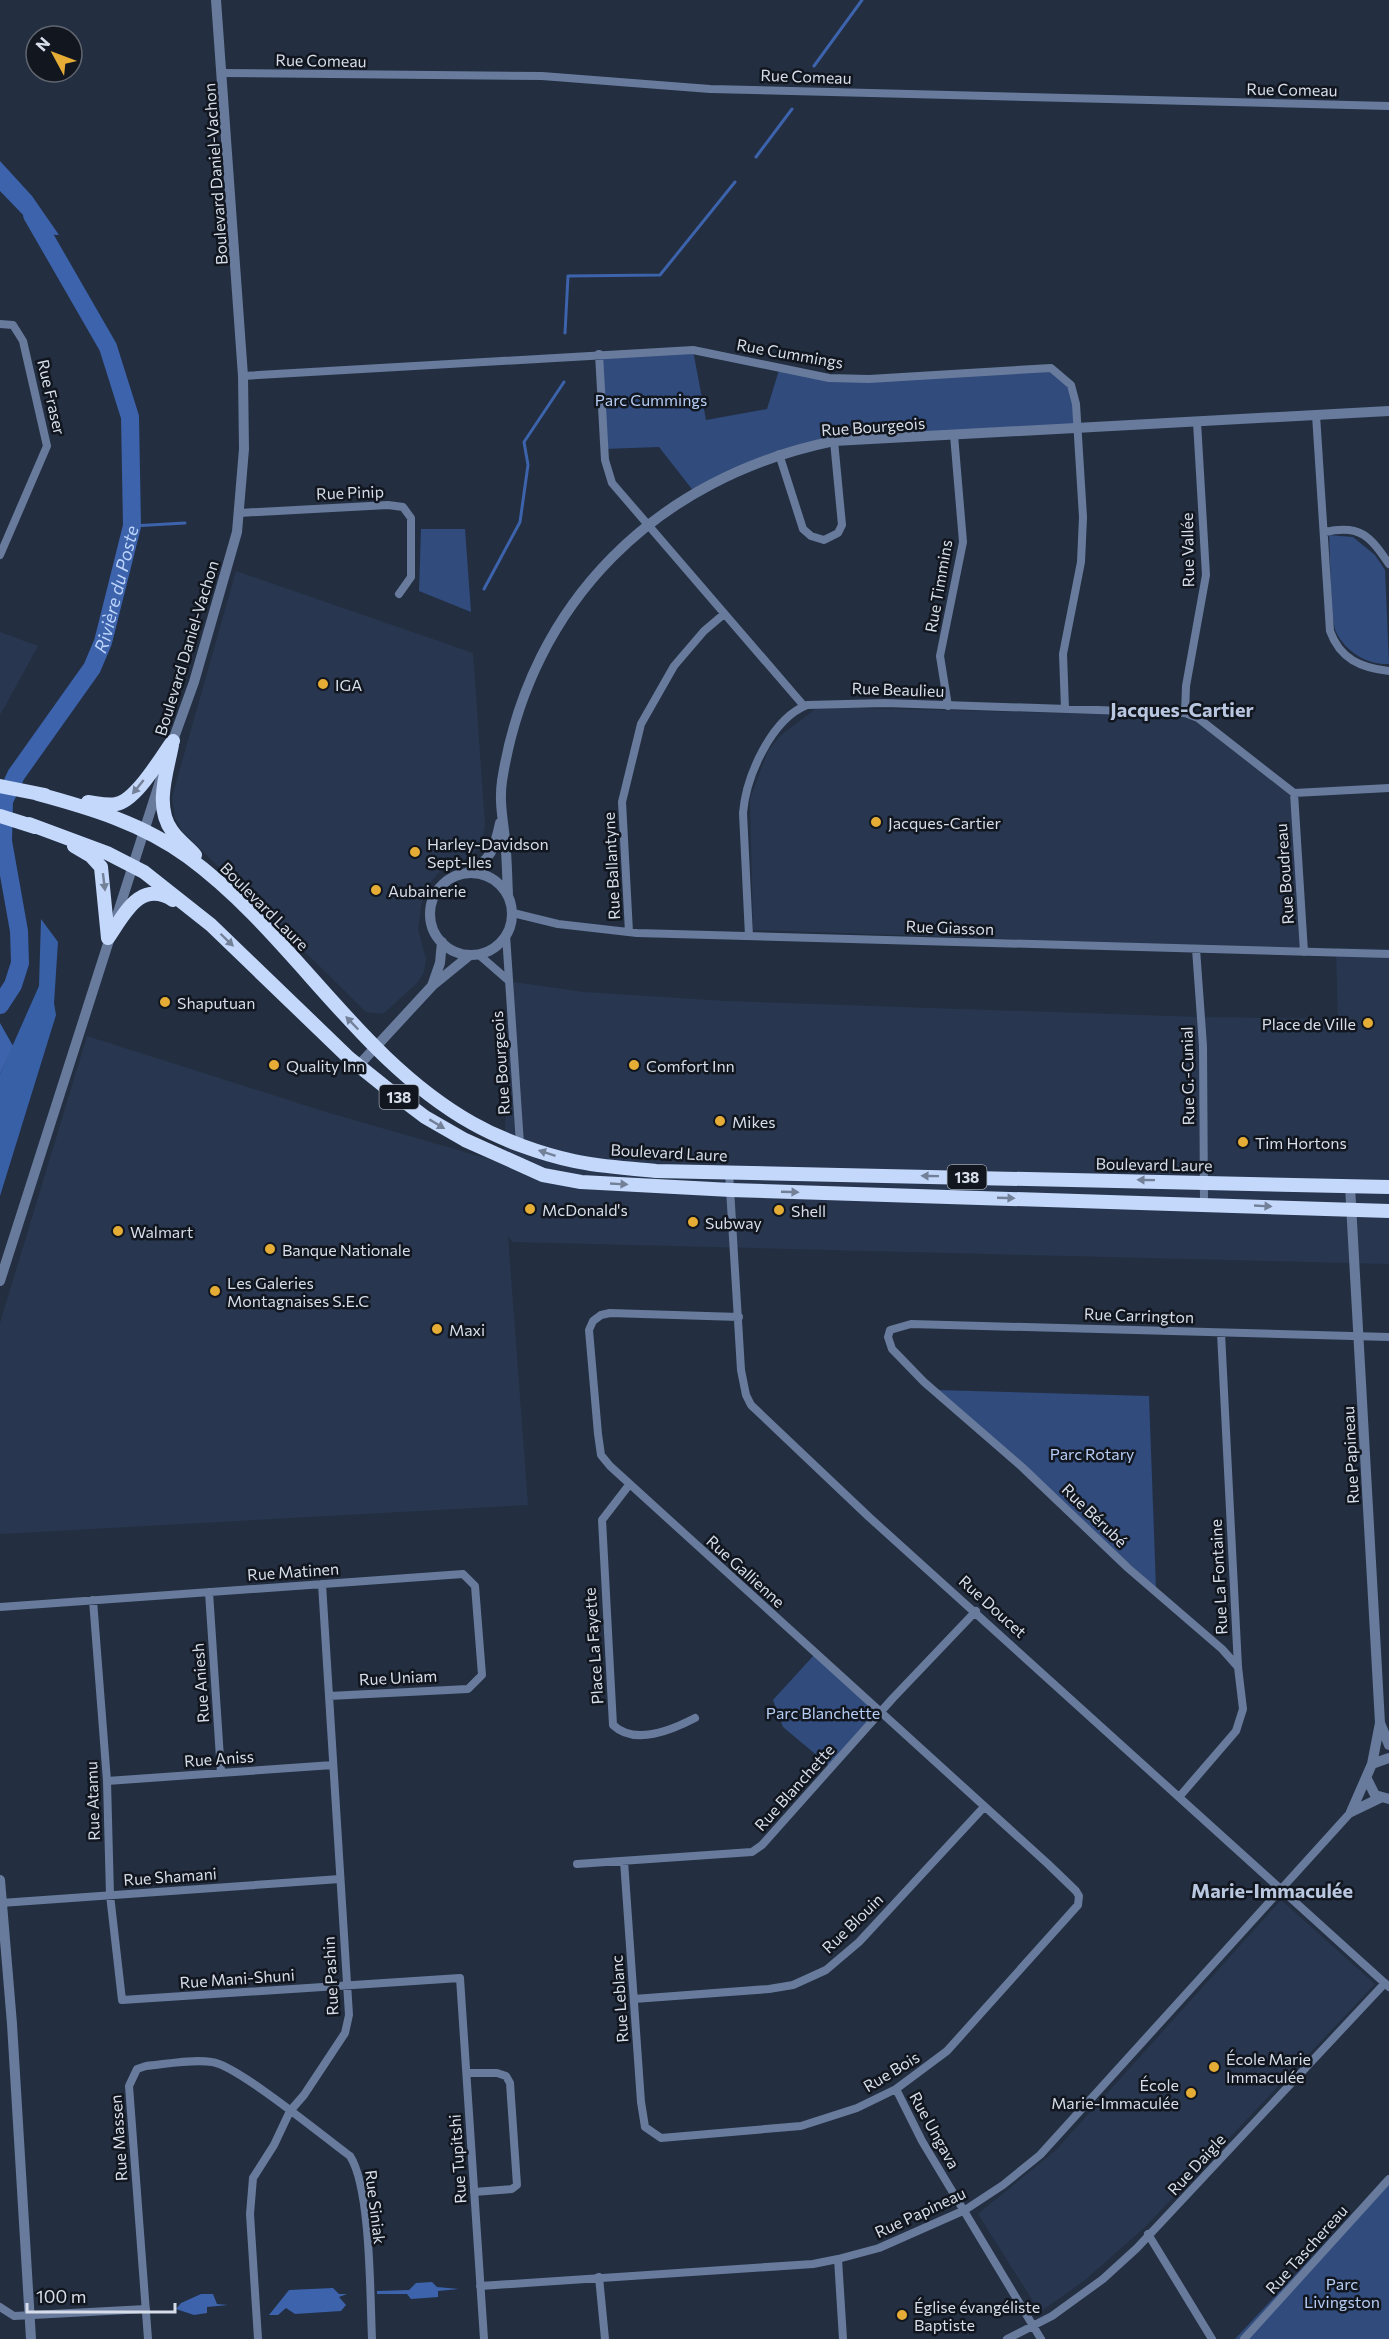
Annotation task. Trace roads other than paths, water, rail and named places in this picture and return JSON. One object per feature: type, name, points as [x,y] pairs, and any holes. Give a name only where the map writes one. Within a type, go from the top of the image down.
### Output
[{"type":"highway","points":[[38,794],[107,805],[124,802],[135,793],[173,741]]},
{"type":"highway","points":[[173,741],[164,792],[164,814],[172,831],[214,877]]},
{"type":"highway","name":"138","points":[[0,786],[38,794]]},
{"type":"highway","name":"Boulevard Laure","points":[[38,794],[81,806],[144,831],[187,856],[242,902],[376,1047],[417,1084],[472,1123],[520,1144],[574,1161],[656,1171],[1389,1187]]},
{"type":"highway","name":"138","points":[[0,816],[74,839],[132,865],[171,892],[211,925],[359,1065],[425,1117],[502,1159],[543,1174],[581,1182],[731,1190],[1204,1203],[1389,1211]]},
{"type":"highway","points":[[29,824],[91,856],[101,867],[108,938]]},
{"type":"highway","points":[[108,938],[132,902],[138,897],[153,893],[169,897],[211,925]]},
{"type":"street","name":"Boulevard Daniel-Vachon","points":[[0,1281],[57,1109],[108,938],[194,682],[234,542],[239,513],[244,450],[243,376],[216,0]]},
{"type":"street","name":"Rue Comeau","points":[[223,73],[542,76],[710,89],[1389,106]]},
{"type":"street","name":"Rue Fraser","points":[[0,324],[13,325],[23,340],[47,446],[0,555]]},
{"type":"street","name":"Rue Cummings","points":[[243,376],[693,350],[813,375],[845,378],[1051,368],[1071,386],[1076,404],[1083,534],[1081,562],[1063,654],[1065,709]]},
{"type":"street","points":[[599,354],[607,473],[616,489],[804,706],[797,709],[774,734],[760,754],[744,794],[749,936]]},
{"type":"street","name":"Rue Bourgeois","points":[[465,873],[482,865],[490,854],[500,819],[502,782],[508,752],[520,709],[541,658],[565,613],[613,554],[646,524],[717,480],[778,454],[834,441],[1389,411]]},
{"type":"street","points":[[1316,415],[1329,622],[1334,640],[1345,655],[1361,666],[1389,670]]},
{"type":"street","name":"Rue Vallée","points":[[1185,713],[1186,686],[1206,575],[1197,422]]},
{"type":"street","name":"Rue Timmins","points":[[948,706],[940,656],[963,542],[954,435]]},
{"type":"street","points":[[778,454],[803,529],[811,536],[824,540],[838,533],[842,525],[834,441]]},
{"type":"street","name":"Rue Pinip","points":[[239,513],[388,505],[403,507],[411,518],[411,578],[399,594]]},
{"type":"street","points":[[1325,532],[1341,528],[1357,530],[1369,539],[1389,564]]},
{"type":"street","name":"Rue Ballantyne","points":[[629,932],[622,802],[641,724],[675,666],[704,631],[724,614]]},
{"type":"street","name":"Rue Beaulieu","points":[[804,706],[818,702],[1185,713],[1198,718],[1294,793]]},
{"type":"street","points":[[1294,793],[1389,788]]},
{"type":"street","name":"Rue Boudreau","points":[[1294,793],[1304,952]]},
{"type":"street","name":"Rue Bourgeois","points":[[500,819],[505,838],[508,894]]},
{"type":"street","points":[[359,1065],[432,987],[474,954],[499,944],[506,935],[513,913],[508,894],[490,877],[465,873],[443,884],[431,906],[431,919],[442,942],[440,963],[432,987]]},
{"type":"street","name":"Rue Giasson","points":[[513,913],[558,924],[629,932],[1389,954]]},
{"type":"street","name":"Rue Bourgeois","points":[[506,935],[520,1144]]},
{"type":"street","points":[[442,942],[459,953],[474,954],[510,981]]},
{"type":"street","name":"Rue G.-Cunial","points":[[1196,949],[1203,1046],[1204,1203]]},
{"type":"street","name":"Rue Doucet","points":[[729,1172],[741,1370],[746,1395],[751,1405],[869,1517],[976,1611],[1387,1985]]},
{"type":"street","name":"Rue Papineau","points":[[1350,1186],[1380,1723]]},
{"type":"street","name":"Rue Gallienne","points":[[739,1317],[610,1313],[602,1315],[593,1322],[589,1330],[590,1349],[601,1455],[629,1485],[1076,1891],[1078,1900]]},
{"type":"street","name":"Rue Carrington","points":[[890,1330],[910,1323],[1389,1337]]},
{"type":"street","name":"Rue Bérubé","points":[[890,1330],[888,1336],[892,1349],[924,1382],[1022,1467],[1128,1568],[1222,1649],[1238,1667]]},
{"type":"street","name":"Rue La Fontaine","points":[[1180,1796],[1236,1731],[1243,1709],[1238,1667],[1221,1333]]},
{"type":"street","name":"Place La Fayette","points":[[629,1485],[602,1520],[613,1725],[619,1731],[640,1735],[664,1731],[695,1718]]},
{"type":"street","name":"Rue Matinen","points":[[0,1607],[464,1574],[475,1587],[482,1675],[468,1689]]},
{"type":"street","name":"Rue Pashin","points":[[258,2339],[250,2191],[253,2178],[274,2145],[290,2111],[309,2089],[345,2033],[349,2015],[322,1584]]},
{"type":"street","name":"Rue Aniesh","points":[[209,1592],[221,1773]]},
{"type":"street","name":"Rue Atamu","points":[[93,1600],[108,1781],[110,1895],[122,2000]]},
{"type":"street","name":"Rue Blanchette","points":[[577,1864],[752,1852],[762,1845],[976,1611]]},
{"type":"street","name":"Rue Uniam","points":[[329,1696],[468,1689]]},
{"type":"street","points":[[1380,1723],[1389,1745]]},
{"type":"street","points":[[1351,1812],[1372,1764],[1380,1723]]},
{"type":"street","points":[[1372,1764],[1389,1758]]},
{"type":"street","name":"Rue Aniss","points":[[108,1781],[333,1765]]},
{"type":"street","points":[[1367,1779],[1371,1790],[1385,1798]]},
{"type":"street","points":[[1351,1812],[1385,1798]]},
{"type":"street","name":"Rue Blouin","points":[[634,1999],[668,1998],[785,1986],[826,1970],[859,1942],[984,1807]]},
{"type":"street","name":"Rue Papineau","points":[[480,2286],[813,2264],[879,2248],[964,2210],[1003,2186],[1040,2155],[1351,1812]]},
{"type":"street","name":"Rue Leblanc","points":[[624,1861],[640,2102],[645,2127],[651,2132]]},
{"type":"street","name":"Rue Shamani","points":[[1,1903],[340,1879]]},
{"type":"street","points":[[0,1880],[12,2024],[31,2339]]},
{"type":"street","name":"Rue Bois","points":[[651,2132],[661,2138],[801,2126],[840,2115],[896,2089],[947,2051],[1064,1923],[1078,1905],[1078,1900]]},
{"type":"street","name":"Rue Mani-Shuni","points":[[122,2000],[460,1978]]},
{"type":"street","name":"Rue Tupitshi","points":[[460,1978],[484,2339]]},
{"type":"street","name":"Rue Daigle","points":[[1007,2339],[1052,2316],[1103,2280],[1387,1985]]},
{"type":"street","name":"Rue Massen","points":[[148,2339],[129,2109],[129,2086],[137,2069],[210,2061],[222,2064],[290,2111]]},
{"type":"street","points":[[467,2073],[497,2073],[506,2076],[510,2083],[517,2184],[512,2189],[474,2192]]},
{"type":"street","name":"Rue Ungava","points":[[896,2089],[922,2141],[1041,2339]]},
{"type":"street","name":"Rue Siniak","points":[[290,2111],[350,2156],[356,2165],[364,2211],[372,2339]]},
{"type":"street","name":"Rue Taschereau","points":[[1244,2339],[1389,2179]]},
{"type":"street","points":[[1148,2234],[1212,2339]]},
{"type":"street","points":[[838,2259],[843,2339]]},
{"type":"street","points":[[600,2277],[605,2339]]},
{"type":"street","points":[[0,2307],[14,2316],[146,2309]]},
{"type":"waterway","points":[[814,66],[862,0]]},
{"type":"waterway","points":[[756,157],[792,109]]},
{"type":"waterway","points":[[565,333],[568,276],[660,275],[735,182]]},
{"type":"waterway","name":"Rivière du Poste","points":[[0,1005],[13,985],[20,963],[19,931],[3,841],[4,801],[16,775],[92,668],[103,642],[132,526],[130,417],[108,347],[32,215]]},
{"type":"waterway","points":[[484,589],[520,522],[528,465],[524,442],[564,382]]},
{"type":"waterway","points":[[132,526],[185,523]]},
{"type":"place","name":"IGA","points":[[323,684]]},
{"type":"place","name":"Jacques-Cartier","points":[[876,822]]},
{"type":"place","name":"Harley-Davidson Sept-Iles","points":[[415,852]]},
{"type":"place","name":"Aubainerie","points":[[376,890]]},
{"type":"place","name":"Shaputuan","points":[[165,1002]]},
{"type":"place","name":"Place de Ville","points":[[1368,1023]]},
{"type":"place","name":"Quality Inn","points":[[274,1065]]},
{"type":"place","name":"Comfort Inn","points":[[634,1065]]},
{"type":"place","name":"Mikes","points":[[720,1121]]},
{"type":"place","name":"Tim Hortons","points":[[1243,1142]]},
{"type":"place","name":"McDonald's","points":[[530,1209]]},
{"type":"place","name":"Shell","points":[[779,1210]]},
{"type":"place","name":"Subway","points":[[693,1222]]},
{"type":"place","name":"Walmart","points":[[118,1231]]},
{"type":"place","name":"Banque Nationale","points":[[270,1249]]},
{"type":"place","name":"Les Galeries Montagnaises S.E.C","points":[[215,1291]]},
{"type":"place","name":"Maxi","points":[[437,1329]]},
{"type":"place","name":"École Marie Immaculée","points":[[1214,2067]]},
{"type":"place","name":"École Marie-Immaculée","points":[[1191,2093]]},
{"type":"place","name":"Église évangéliste Baptiste","points":[[902,2315]]},
{"type":"district","name":"Jacques-Cartier","points":[[1182,709]]},
{"type":"district","name":"Marie-Immaculée","points":[[1272,1890]]},
{"type":"park label","name":"Parc Cummings","points":[[651,399]]},
{"type":"park label","name":"Parc Rotary","points":[[1092,1453]]},
{"type":"park label","name":"Parc Blanchette","points":[[823,1712]]},
{"type":"park label","name":"Parc Livingston","points":[[1342,2292]]}]
